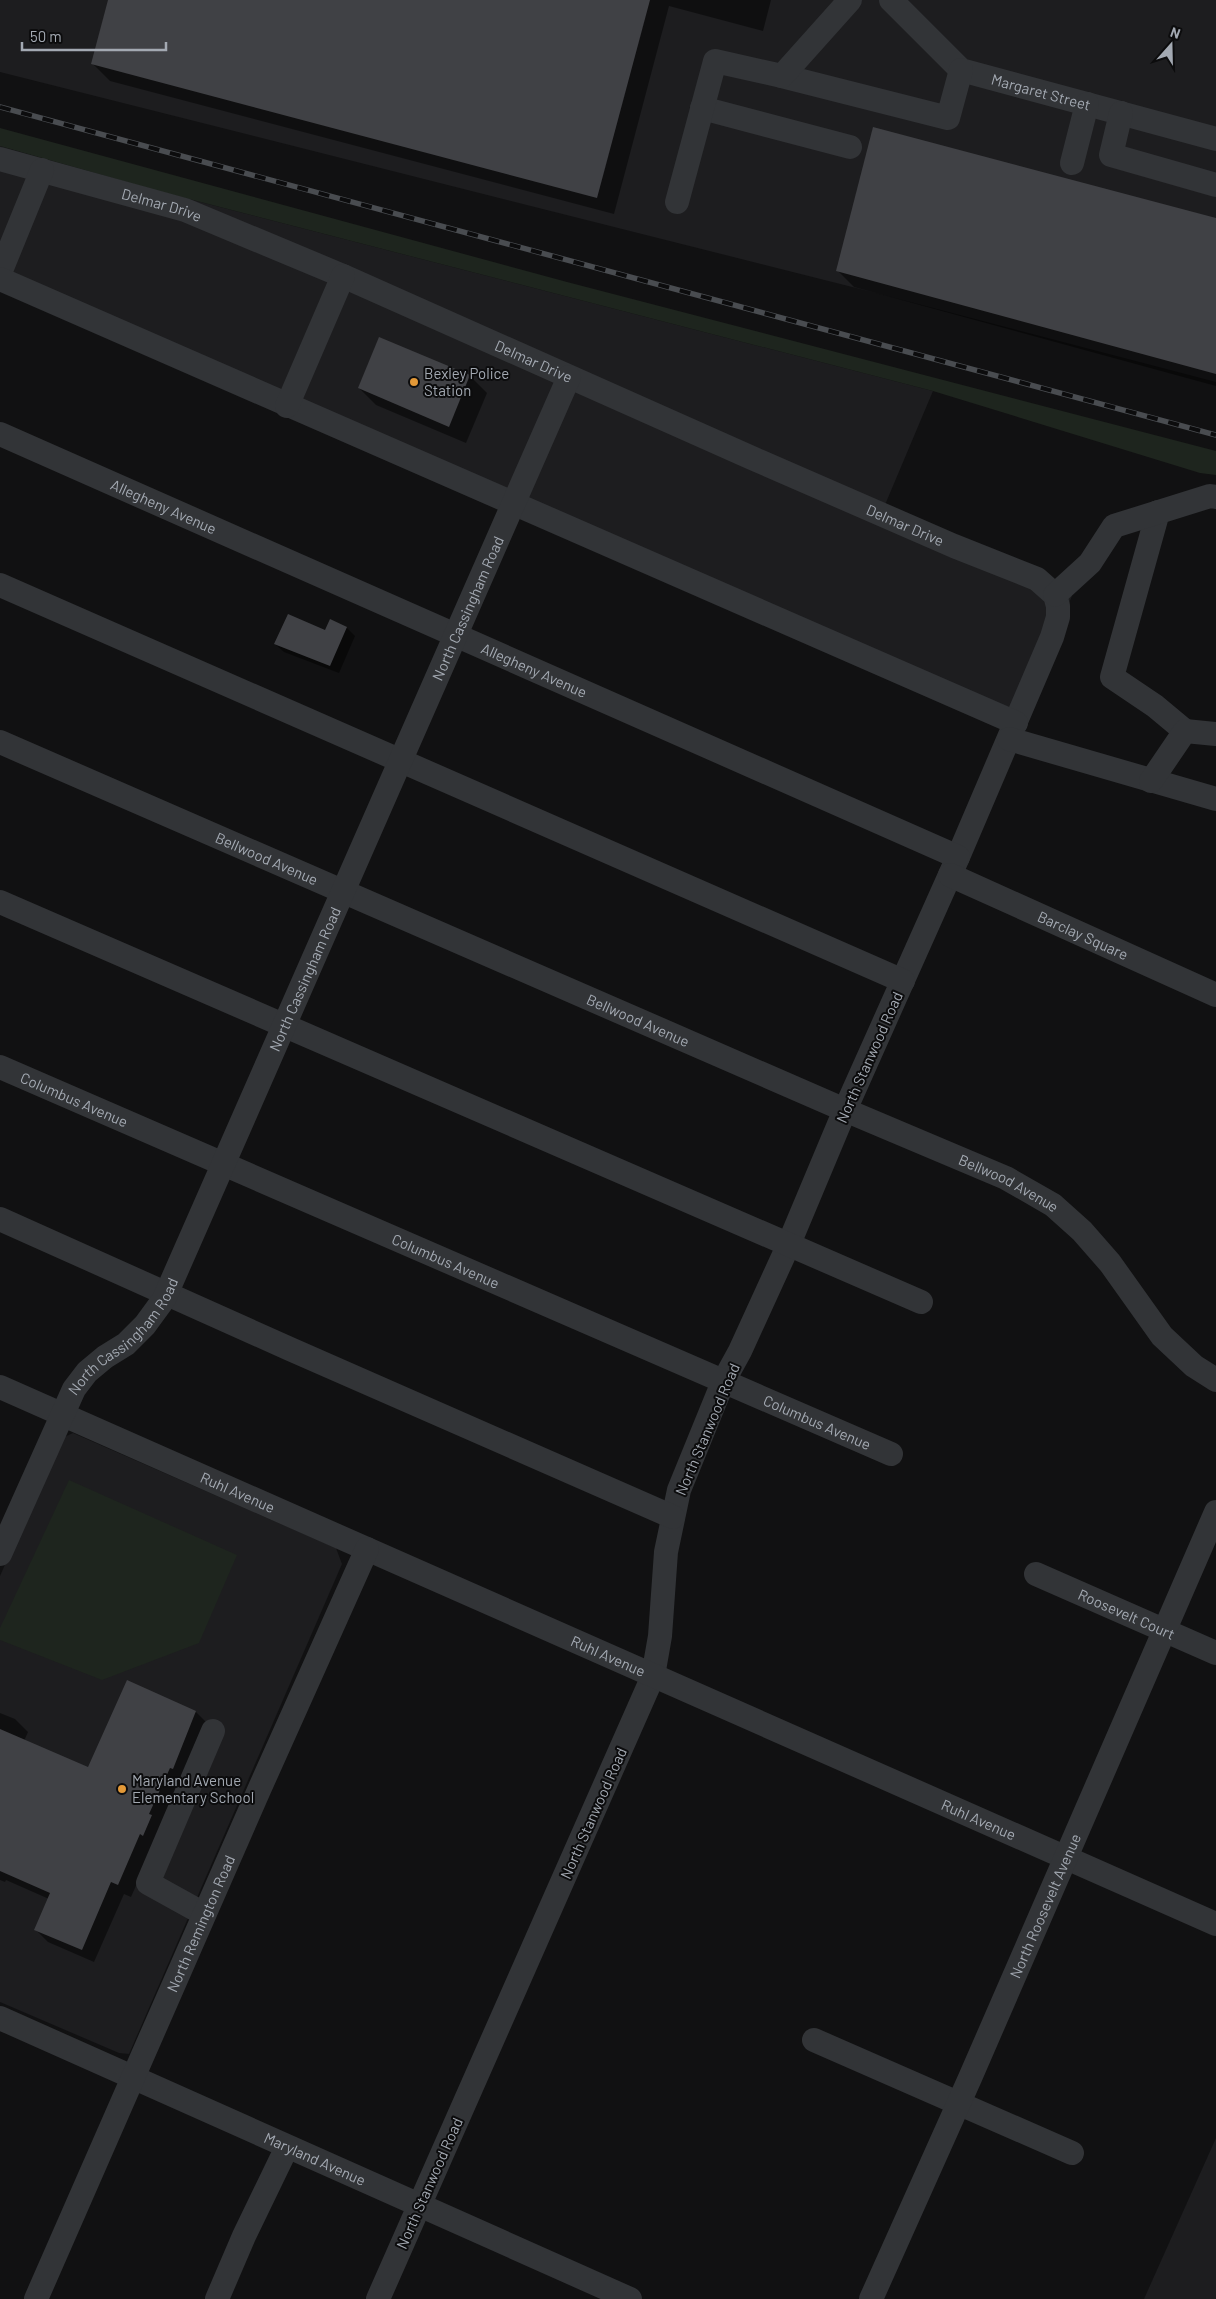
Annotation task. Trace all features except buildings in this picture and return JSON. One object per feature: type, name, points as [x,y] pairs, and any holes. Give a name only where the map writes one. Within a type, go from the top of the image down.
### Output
[{"type":"street","points":[[782,76],[850,0]]},
{"type":"street","name":"Margaret Street","points":[[891,0],[961,70],[1216,139]]},
{"type":"street","points":[[677,202],[715,61],[948,118],[961,70]]},
{"type":"street","points":[[1072,163],[1087,104]]},
{"type":"street","points":[[702,108],[850,147]]},
{"type":"street","points":[[1121,113],[1111,155],[1216,185]]},
{"type":"street","name":"Delmar Drive","points":[[0,159],[185,210],[343,276],[569,377],[1037,580],[1055,595]]},
{"type":"street","points":[[42,170],[1,267],[288,406],[513,504],[1012,731],[1151,781],[1216,799]]},
{"type":"street","points":[[288,406],[343,276]]},
{"type":"street","name":"North Cassingham Road","points":[[0,1554],[61,1414],[74,1389],[87,1372],[126,1344],[158,1309],[569,377]]},
{"type":"street","name":"Allegheny Avenue","points":[[0,434],[455,635],[954,866]]},
{"type":"street","points":[[1055,595],[1090,563],[1114,526],[1210,496],[1216,497]]},
{"type":"street","points":[[1158,512],[1112,677],[1155,706],[1186,731],[1216,734]]},
{"type":"street","points":[[0,585],[902,981]]},
{"type":"street","name":"North Stanwood Road","points":[[378,2299],[653,1676],[660,1636],[666,1552],[680,1490],[723,1382],[740,1351],[789,1244],[845,1110],[954,866],[1052,637],[1058,617],[1055,595]]},
{"type":"street","points":[[1151,781],[1186,731]]},
{"type":"street","name":"Bellwood Avenue","points":[[0,742],[845,1110],[1006,1178],[1053,1204],[1082,1231],[1110,1263],[1162,1336],[1194,1366],[1216,1380]]},
{"type":"street","name":"Barclay Square","points":[[954,866],[1216,995]]},
{"type":"street","points":[[0,902],[921,1302]]},
{"type":"street","name":"Columbus Avenue","points":[[0,1067],[891,1454]]},
{"type":"street","points":[[0,1219],[673,1517]]},
{"type":"street","name":"Ruhl Avenue","points":[[0,1387],[1216,1924]]},
{"type":"street","name":"North Roosevelt Avenue","points":[[871,2299],[959,2103],[1216,1512]]},
{"type":"street","name":"North Remington Road","points":[[36,2299],[204,1914],[367,1550]]},
{"type":"street","name":"Roosevelt Court","points":[[1036,1574],[1216,1653]]},
{"type":"street","points":[[204,1914],[148,1883],[213,1731]]},
{"type":"street","name":"Maryland Avenue","points":[[0,2018],[630,2299]]},
{"type":"street","points":[[814,2040],[1072,2153]]},
{"type":"street","points":[[217,2299],[244,2236],[288,2147]]},
{"type":"shaded area","points":[[0,0],[1216,0],[1216,382],[876,293],[0,72]]},
{"type":"shaded area","points":[[0,128],[567,282],[1216,451],[1216,475],[1200,473],[933,391],[162,192],[0,146]]},
{"type":"shaded area","points":[[0,146],[162,192],[933,391],[882,512],[1072,596],[1017,728],[0,278]]},
{"type":"shaded area","name":"Maryland Avenue Elementary School","points":[[73,1433],[336,1548],[342,1564],[129,2054],[119,2053],[0,2002],[0,1576],[60,1439]]},
{"type":"shaded area","points":[[69,1480],[237,1555],[199,1643],[102,1680],[0,1640],[0,1628]]},
{"type":"shaded area","points":[[1216,2138],[1216,2299],[1144,2299]]},
{"type":"railway","points":[[0,107],[1216,435]]},
{"type":"place","name":"Bexley Police Station","points":[[414,382]]},
{"type":"place","name":"Maryland Avenue Elementary School","points":[[122,1789]]}]
